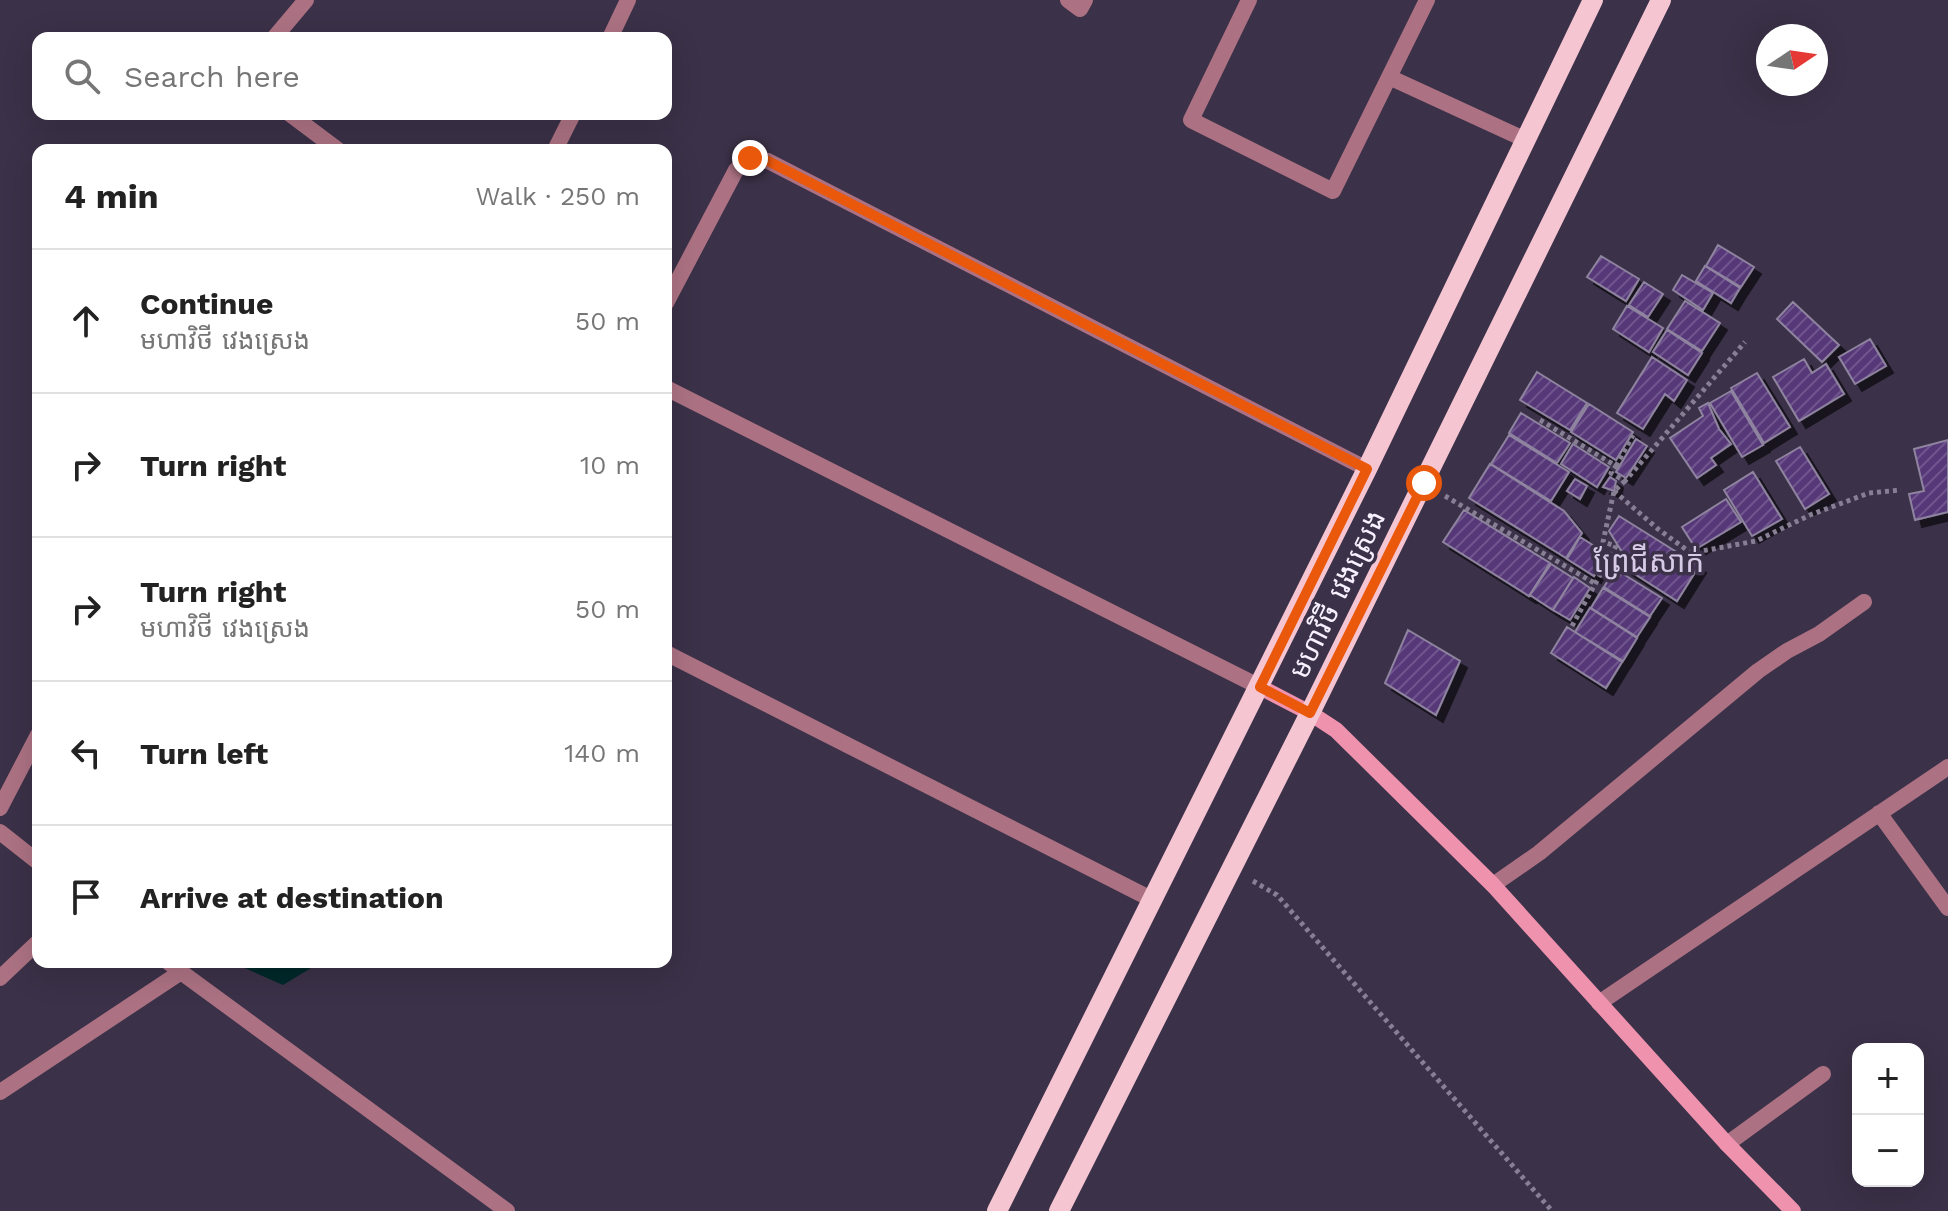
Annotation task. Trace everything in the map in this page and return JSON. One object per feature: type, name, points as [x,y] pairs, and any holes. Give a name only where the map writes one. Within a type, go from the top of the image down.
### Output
[{"type":"main road","name":"មហាវិថី វេងស្រេង","points":[[997,1211],[1260,687],[1593,0]]},
{"type":"main road","name":"មហាវិថី វេងស្រេង","points":[[1059,1211],[1310,713],[1661,0]]},
{"type":"street","points":[[279,32],[306,0]]},
{"type":"street","points":[[613,32],[628,0]]},
{"type":"street","points":[[1068,0],[1080,9],[1085,0]]},
{"type":"street","points":[[1249,0],[1191,120],[1333,191],[1427,0]]},
{"type":"street","points":[[1389,77],[1526,140]]},
{"type":"street","points":[[298,120],[330,144]]},
{"type":"street","points":[[558,144],[570,120]]},
{"type":"street","points":[[672,292],[736,170],[750,158],[768,161],[1367,469]]},
{"type":"street","points":[[672,391],[1260,687],[1336,730],[1493,885],[1727,1144],[1793,1211]]},
{"type":"street","points":[[1493,885],[1539,853],[1758,671],[1864,602]]},
{"type":"street","points":[[672,656],[1153,900]]},
{"type":"street","points":[[0,808],[32,747]]},
{"type":"street","points":[[1599,1003],[1948,767]]},
{"type":"street","points":[[1879,813],[1948,908]]},
{"type":"street","points":[[0,832],[32,857]]},
{"type":"street","points":[[0,978],[32,948]]},
{"type":"street","points":[[0,1092],[174,968]]},
{"type":"street","points":[[176,968],[500,1209]]},
{"type":"street","points":[[1727,1144],[1823,1074]]},
{"type":"path","points":[[1572,626],[1616,546],[1603,542],[1614,491],[1745,342]]},
{"type":"path","points":[[1540,420],[1616,466]]},
{"type":"path","points":[[1625,481],[1611,473],[1633,435]]},
{"type":"path","points":[[1424,483],[1596,584]]},
{"type":"path","points":[[1614,491],[1691,553],[1756,541],[1810,515],[1869,493],[1901,490]]},
{"type":"path","points":[[1231,868],[1277,895],[1552,1211]]},
{"type":"shaded area","points":[[245,968],[311,968],[283,985]]},
{"type":"building","points":[[1718,245],[1754,267],[1741,287],[1706,266]]},
{"type":"building","points":[[1601,256],[1639,279],[1626,301],[1587,277]]},
{"type":"building","points":[[1705,266],[1740,288],[1731,303],[1696,281]]},
{"type":"building","points":[[1682,275],[1713,293],[1703,310],[1673,290]]},
{"type":"building","points":[[1644,282],[1663,294],[1648,317],[1629,305]]},
{"type":"building","points":[[1685,301],[1720,323],[1702,351],[1667,329]]},
{"type":"building","points":[[1793,302],[1839,345],[1822,362],[1777,319]]},
{"type":"building","points":[[1627,306],[1663,328],[1649,352],[1613,329]]},
{"type":"building","points":[[1667,330],[1702,353],[1688,375],[1653,352]]},
{"type":"building","points":[[1870,339],[1886,366],[1855,384],[1839,357]]},
{"type":"building","points":[[1652,357],[1687,380],[1674,401],[1665,394],[1643,429],[1617,413]]},
{"type":"building","points":[[1804,359],[1812,373],[1826,364],[1844,394],[1799,421],[1773,377]]},
{"type":"building","points":[[1537,372],[1587,403],[1570,430],[1520,400]]},
{"type":"building","points":[[1757,373],[1790,427],[1764,443],[1731,388]]},
{"type":"building","points":[[1731,391],[1763,445],[1742,457],[1710,403]]},
{"type":"building","points":[[1708,403],[1719,429],[1731,444],[1711,458],[1716,465],[1697,478],[1670,438],[1703,416],[1699,408]]},
{"type":"building","points":[[1589,404],[1633,432],[1616,460],[1571,432]]},
{"type":"building","points":[[1521,413],[1570,443],[1557,463],[1509,433]]},
{"type":"building","points":[[1509,435],[1569,472],[1551,501],[1491,464]]},
{"type":"building","points":[[1636,439],[1647,446],[1626,478],[1616,472]]},
{"type":"building","points":[[1948,440],[1948,512],[1915,520],[1909,494],[1924,491],[1914,449]]},
{"type":"building","points":[[1573,444],[1609,467],[1597,487],[1561,464]]},
{"type":"building","points":[[1800,447],[1829,494],[1805,509],[1776,461]]},
{"type":"building","points":[[1490,464],[1564,511],[1582,533],[1566,558],[1469,498]]},
{"type":"building","points":[[1753,472],[1782,519],[1752,536],[1724,490]]},
{"type":"building","points":[[1610,477],[1616,481],[1614,491],[1603,487]]},
{"type":"building","points":[[1575,479],[1587,486],[1580,499],[1567,491]]},
{"type":"building","points":[[1726,499],[1741,522],[1696,549],[1682,527]]},
{"type":"building","points":[[1464,510],[1550,563],[1529,596],[1443,542]]},
{"type":"building","points":[[1619,516],[1699,566],[1677,601],[1616,562],[1622,552],[1609,531]]},
{"type":"building","points":[[1580,537],[1607,554],[1594,576],[1567,559]]},
{"type":"building","points":[[1551,564],[1573,578],[1553,610],[1530,595]]},
{"type":"building","points":[[1615,569],[1662,598],[1650,616],[1604,587]]},
{"type":"building","points":[[1574,577],[1590,588],[1570,620],[1553,610]]},
{"type":"building","points":[[1603,588],[1650,617],[1637,637],[1591,608]]},
{"type":"building","points":[[1590,608],[1637,638],[1623,661],[1575,632]]},
{"type":"building","points":[[1567,627],[1622,662],[1606,688],[1551,653]]},
{"type":"building","points":[[1408,630],[1460,661],[1436,715],[1385,683]]},
{"type":"district","name":"ព្រែជីសាក់","points":[[1649,562]]},
{"type":"route","points":[[750,158],[768,161],[1367,469],[1260,687],[1310,713],[1424,483]]}]
